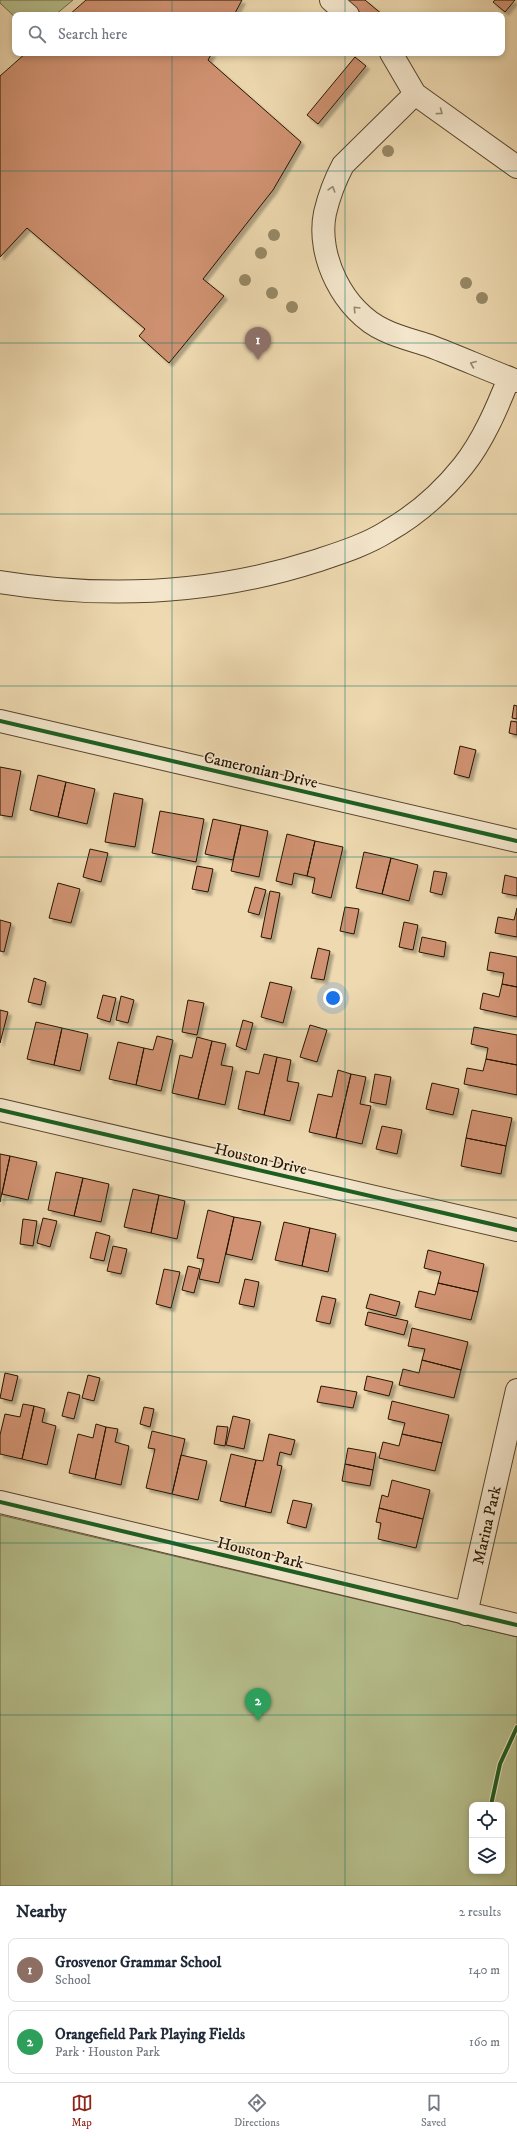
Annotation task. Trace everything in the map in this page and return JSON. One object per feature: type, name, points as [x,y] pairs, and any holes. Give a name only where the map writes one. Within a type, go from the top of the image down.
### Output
[{"type":"street","points":[[330,0],[344,12]]},
{"type":"street","points":[[393,56],[415,94],[517,167]]},
{"type":"street","points":[[0,582],[40,589],[154,592],[213,586],[276,574],[345,552],[388,532],[432,499],[464,466],[513,380],[429,346],[383,330],[355,310],[336,282],[325,248],[325,214],[335,179],[343,165],[415,94]]},
{"type":"street","name":"Cameronian Drive","points":[[0,721],[517,841]]},
{"type":"street","name":"Houston Drive","points":[[0,1110],[517,1230]]},
{"type":"street","name":"Marina Park","points":[[466,1614],[517,1390]]},
{"type":"street","name":"Houston Park","points":[[0,1502],[517,1626]]},
{"type":"green space","points":[[0,0],[73,0],[59,12],[12,12],[12,14],[0,3]]},
{"type":"green space","points":[[0,1515],[517,1637],[517,1886],[0,1886]]},
{"type":"building","points":[[86,0],[242,0],[236,12],[72,12]]},
{"type":"building","points":[[345,0],[365,0],[379,12],[359,12]]},
{"type":"building","points":[[495,0],[515,0],[505,12],[493,2]]},
{"type":"building","points":[[23,56],[210,56],[208,60],[301,142],[273,190],[203,279],[224,296],[169,363],[139,336],[145,329],[27,228],[0,257],[0,76]]},
{"type":"building","points":[[355,57],[366,66],[318,124],[307,115]]},
{"type":"building","points":[[514,705],[517,706],[517,719],[512,718]]},
{"type":"building","points":[[511,721],[517,722],[517,735],[509,733]]},
{"type":"building","points":[[460,746],[476,750],[469,778],[454,774]]},
{"type":"building","points":[[0,767],[21,771],[12,817],[0,815]]},
{"type":"building","points":[[38,775],[66,782],[58,817],[30,810]]},
{"type":"building","points":[[66,782],[95,789],[87,824],[58,817]]},
{"type":"building","points":[[114,793],[143,799],[135,847],[105,842]]},
{"type":"building","points":[[160,811],[204,819],[196,862],[152,853]]},
{"type":"building","points":[[213,819],[241,825],[233,860],[205,854]]},
{"type":"building","points":[[241,825],[268,831],[259,877],[231,871]]},
{"type":"building","points":[[287,834],[315,841],[307,876],[294,873],[292,885],[276,881]]},
{"type":"building","points":[[315,841],[343,847],[331,898],[312,893],[315,878],[307,876]]},
{"type":"building","points":[[90,849],[108,853],[101,882],[83,877]]},
{"type":"building","points":[[364,852],[391,858],[382,894],[356,888]]},
{"type":"building","points":[[391,858],[418,865],[409,901],[382,894]]},
{"type":"building","points":[[197,866],[213,869],[208,892],[192,889]]},
{"type":"building","points":[[434,871],[447,873],[442,895],[430,892]]},
{"type":"building","points":[[505,875],[517,878],[517,896],[502,893]]},
{"type":"building","points":[[58,883],[80,889],[71,923],[49,918]]},
{"type":"building","points":[[255,887],[266,890],[259,915],[248,912]]},
{"type":"building","points":[[270,891],[280,893],[271,939],[261,937]]},
{"type":"building","points":[[345,907],[359,909],[354,934],[340,931]]},
{"type":"building","points":[[517,908],[517,937],[495,933],[498,917],[514,920]]},
{"type":"building","points":[[0,920],[11,923],[4,952],[0,951]]},
{"type":"building","points":[[404,922],[418,925],[413,950],[399,947]]},
{"type":"building","points":[[422,937],[446,942],[444,957],[419,952]]},
{"type":"building","points":[[318,948],[330,951],[324,980],[311,978]]},
{"type":"building","points":[[490,952],[517,957],[517,987],[502,984],[504,973],[487,970]]},
{"type":"building","points":[[34,978],[46,982],[41,1005],[28,1002]]},
{"type":"building","points":[[270,982],[292,987],[283,1023],[261,1017]]},
{"type":"building","points":[[502,984],[517,987],[517,1017],[480,1009],[483,993],[499,997]]},
{"type":"building","points":[[103,995],[116,998],[110,1022],[97,1018]]},
{"type":"building","points":[[121,996],[134,1000],[128,1023],[116,1020]]},
{"type":"building","points":[[188,1000],[204,1003],[197,1035],[182,1032]]},
{"type":"building","points":[[0,1010],[8,1012],[0,1043]]},
{"type":"building","points":[[243,1020],[253,1023],[246,1050],[236,1046]]},
{"type":"building","points":[[36,1022],[62,1028],[54,1065],[27,1059]]},
{"type":"building","points":[[310,1025],[327,1030],[317,1062],[300,1057]]},
{"type":"building","points":[[474,1027],[517,1035],[517,1065],[486,1059],[488,1048],[471,1044]]},
{"type":"building","points":[[62,1028],[88,1034],[80,1071],[54,1065]]},
{"type":"building","points":[[157,1036],[173,1040],[161,1091],[136,1085],[144,1048],[153,1050]]},
{"type":"building","points":[[197,1037],[212,1041],[198,1099],[172,1093],[180,1055],[192,1058]]},
{"type":"building","points":[[212,1041],[226,1044],[221,1065],[233,1067],[225,1105],[198,1099]]},
{"type":"building","points":[[118,1042],[144,1048],[136,1085],[109,1079]]},
{"type":"building","points":[[264,1054],[277,1057],[264,1115],[238,1109],[246,1071],[259,1074]]},
{"type":"building","points":[[277,1057],[291,1060],[287,1081],[299,1083],[290,1121],[264,1115]]},
{"type":"building","points":[[486,1059],[517,1065],[517,1095],[464,1084],[467,1068],[483,1071]]},
{"type":"building","points":[[338,1070],[351,1074],[336,1138],[309,1132],[318,1094],[332,1097]]},
{"type":"building","points":[[351,1074],[366,1077],[360,1104],[371,1106],[362,1144],[336,1138]]},
{"type":"building","points":[[375,1074],[391,1077],[386,1105],[370,1102]]},
{"type":"building","points":[[432,1083],[459,1089],[453,1115],[426,1109]]},
{"type":"building","points":[[472,1110],[512,1118],[506,1146],[466,1138]]},
{"type":"building","points":[[382,1126],[402,1130],[397,1154],[376,1149]]},
{"type":"building","points":[[466,1138],[506,1146],[501,1174],[461,1166]]},
{"type":"building","points":[[0,1154],[10,1156],[0,1202]]},
{"type":"building","points":[[10,1156],[37,1162],[28,1200],[2,1194]]},
{"type":"building","points":[[56,1172],[83,1178],[74,1216],[48,1210]]},
{"type":"building","points":[[83,1178],[109,1184],[101,1222],[74,1216]]},
{"type":"building","points":[[133,1189],[159,1195],[151,1233],[124,1227]]},
{"type":"building","points":[[159,1195],[185,1201],[177,1239],[151,1233]]},
{"type":"building","points":[[208,1210],[234,1217],[219,1283],[199,1279],[204,1259],[197,1258]]},
{"type":"building","points":[[234,1217],[261,1222],[252,1260],[226,1254]]},
{"type":"building","points":[[43,1218],[57,1221],[50,1247],[37,1243]]},
{"type":"building","points":[[23,1219],[37,1221],[33,1246],[20,1244]]},
{"type":"building","points":[[284,1222],[310,1228],[302,1266],[275,1260]]},
{"type":"building","points":[[310,1228],[336,1234],[328,1272],[302,1266]]},
{"type":"building","points":[[96,1232],[110,1236],[104,1261],[90,1258]]},
{"type":"building","points":[[113,1246],[127,1249],[121,1274],[107,1271]]},
{"type":"building","points":[[428,1250],[484,1264],[478,1292],[438,1283],[441,1272],[424,1268]]},
{"type":"building","points":[[188,1266],[200,1269],[194,1293],[182,1290]]},
{"type":"building","points":[[164,1269],[180,1272],[171,1308],[156,1304]]},
{"type":"building","points":[[245,1279],[259,1282],[254,1307],[239,1304]]},
{"type":"building","points":[[438,1283],[478,1292],[471,1320],[415,1307],[419,1291],[435,1295]]},
{"type":"building","points":[[370,1294],[400,1302],[396,1316],[366,1308]]},
{"type":"building","points":[[322,1296],[336,1299],[330,1324],[316,1321]]},
{"type":"building","points":[[368,1312],[408,1321],[404,1335],[365,1325]]},
{"type":"building","points":[[412,1328],[468,1342],[461,1370],[422,1360],[425,1349],[408,1346]]},
{"type":"building","points":[[422,1360],[461,1370],[454,1398],[399,1385],[403,1369],[419,1373]]},
{"type":"building","points":[[5,1373],[18,1376],[12,1401],[0,1398]]},
{"type":"building","points":[[88,1375],[100,1378],[94,1401],[82,1398]]},
{"type":"building","points":[[367,1376],[393,1382],[389,1396],[364,1390]]},
{"type":"building","points":[[321,1386],[357,1392],[353,1408],[317,1402]]},
{"type":"building","points":[[68,1392],[80,1395],[74,1419],[62,1416]]},
{"type":"building","points":[[392,1401],[449,1415],[442,1443],[402,1434],[405,1423],[388,1419]]},
{"type":"building","points":[[23,1404],[34,1406],[22,1459],[0,1454],[0,1435],[5,1414],[20,1417]]},
{"type":"building","points":[[34,1406],[45,1409],[42,1422],[56,1426],[47,1465],[22,1459]]},
{"type":"building","points":[[144,1407],[154,1409],[150,1427],[140,1424]]},
{"type":"building","points":[[233,1416],[250,1420],[244,1449],[226,1445]]},
{"type":"building","points":[[96,1424],[106,1427],[95,1479],[69,1473],[78,1434],[93,1438]]},
{"type":"building","points":[[217,1426],[228,1427],[225,1446],[214,1444]]},
{"type":"building","points":[[106,1427],[118,1429],[115,1442],[129,1446],[121,1485],[95,1479]]},
{"type":"building","points":[[152,1431],[185,1439],[172,1494],[146,1488],[155,1449],[148,1448]]},
{"type":"building","points":[[269,1434],[295,1440],[291,1455],[280,1452],[277,1465],[282,1466],[271,1513],[245,1507],[256,1460],[263,1461]]},
{"type":"building","points":[[402,1434],[442,1443],[435,1471],[379,1458],[383,1442],[399,1446]]},
{"type":"building","points":[[348,1448],[376,1453],[373,1470],[345,1464]]},
{"type":"building","points":[[231,1454],[256,1460],[245,1507],[220,1501]]},
{"type":"building","points":[[181,1455],[207,1461],[198,1500],[172,1494]]},
{"type":"building","points":[[345,1464],[373,1470],[370,1486],[342,1481]]},
{"type":"building","points":[[392,1480],[430,1490],[423,1519],[379,1508],[382,1495],[388,1497]]},
{"type":"building","points":[[293,1500],[312,1504],[306,1528],[287,1523]]},
{"type":"building","points":[[379,1508],[423,1519],[416,1548],[378,1539],[381,1523],[376,1522]]},
{"type":"cycle path","points":[[0,721],[517,841]]},
{"type":"cycle path","points":[[0,1110],[517,1230]]},
{"type":"cycle path","points":[[0,1502],[517,1625]]},
{"type":"cycle path","points":[[492,1802],[500,1764],[517,1727]]},
{"type":"place","name":"Grosvenor Grammar School","points":[[258,360]]},
{"type":"place","name":"Orangefield Park Playing Fields","points":[[258,1721]]}]
